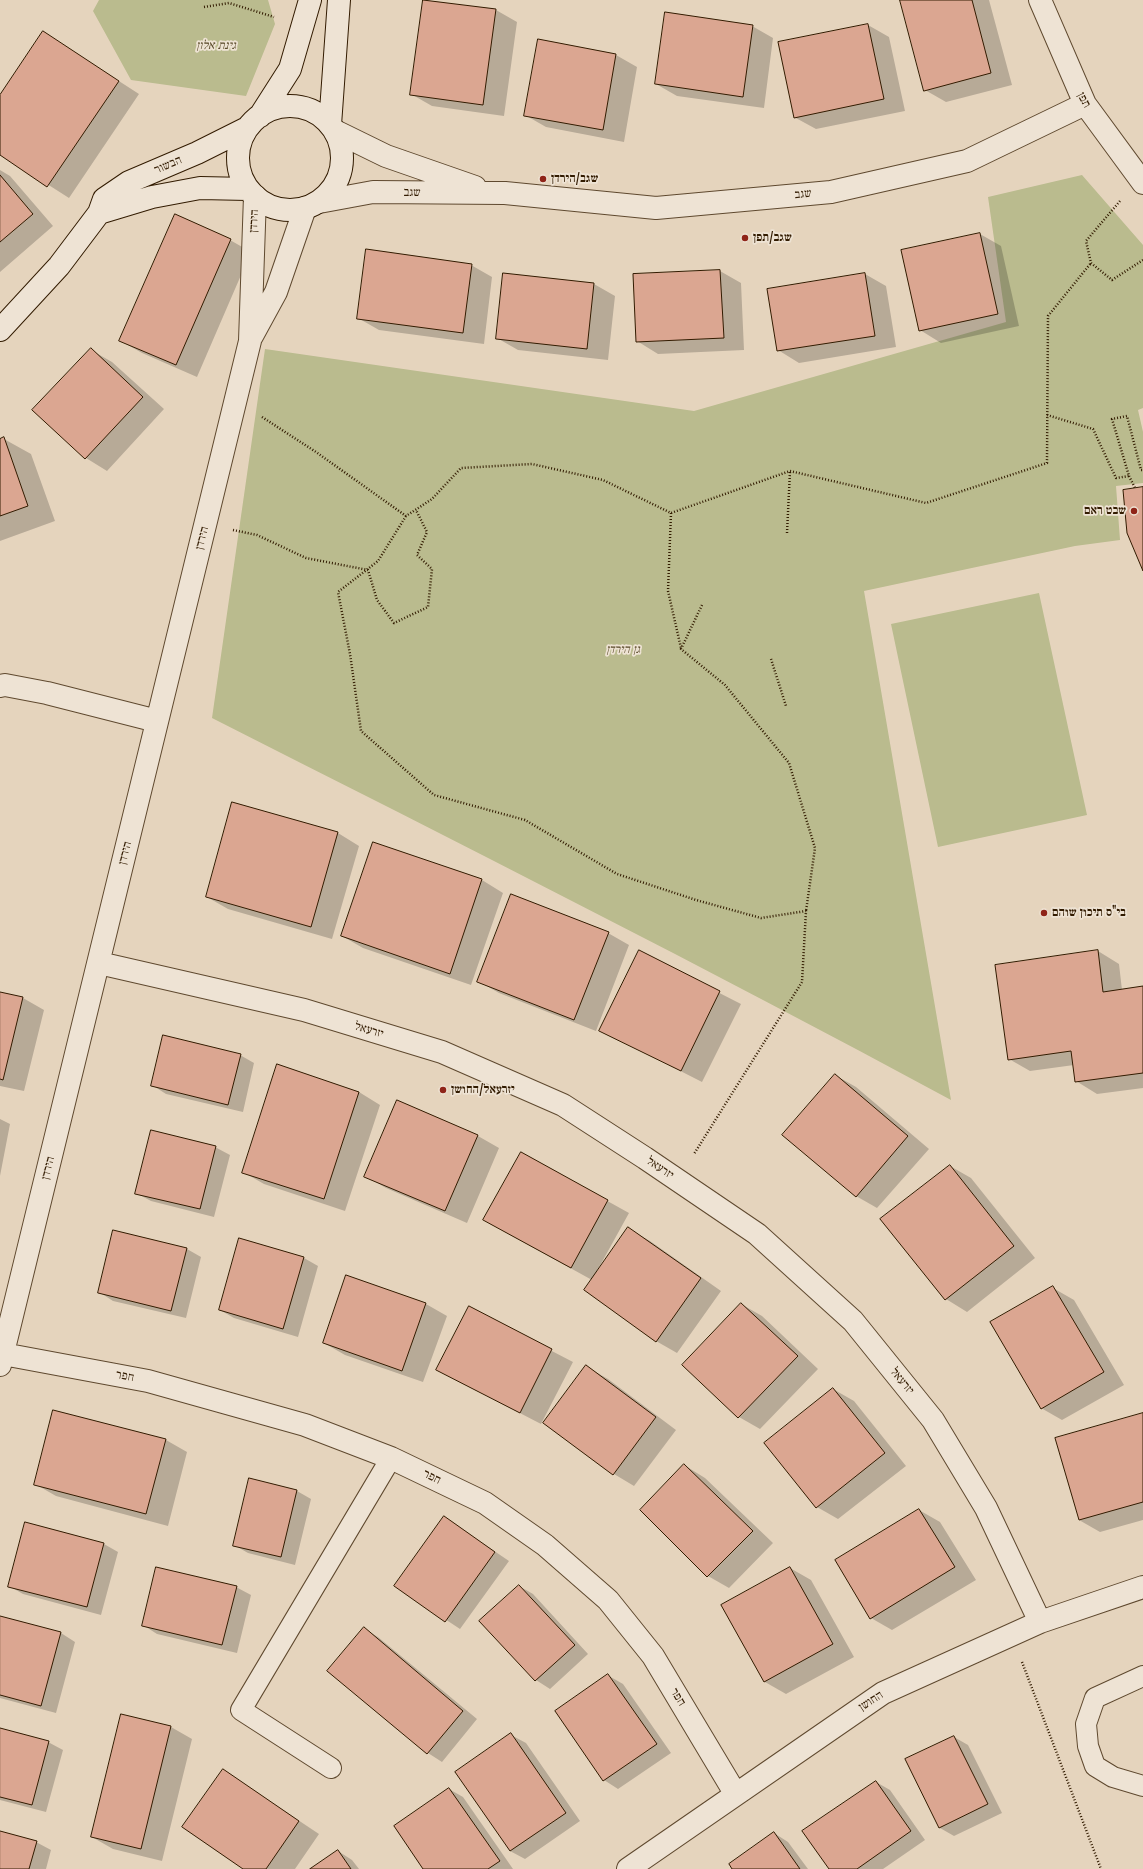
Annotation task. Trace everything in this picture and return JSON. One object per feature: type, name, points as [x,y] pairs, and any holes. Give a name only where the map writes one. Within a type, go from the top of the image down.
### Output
[{"type":"street","points":[[253,122],[275,108],[292,106],[309,109],[324,118],[332,128],[341,146],[343,162],[339,177],[331,191],[312,205],[289,210],[273,208],[252,193],[241,176],[238,160],[240,143],[253,122],[290,70],[310,0]]},
{"type":"street","points":[[332,128],[339,0]]},
{"type":"street","name":"תפן","points":[[1041,2],[1085,104],[1141,180]]},
{"type":"street","name":"שגב","points":[[312,205],[373,192],[505,193],[656,208],[830,192],[967,161],[1085,104]]},
{"type":"street","name":"הבשור","points":[[0,330],[59,266],[99,213],[104,199],[129,182],[197,153],[253,122]]},
{"type":"street","name":"שגב","points":[[332,128],[386,156],[467,185],[505,193]]},
{"type":"street","points":[[99,213],[152,198],[200,188],[252,193]]},
{"type":"street","name":"הירדן","points":[[1,1359],[250,341],[252,193]]},
{"type":"street","name":"הירדן","points":[[250,341],[276,292],[312,205]]},
{"type":"street","points":[[0,686],[5,685],[47,693],[157,721]]},
{"type":"street","name":"יזרעאל","points":[[99,963],[304,1010],[442,1052],[563,1105],[757,1234],[853,1321],[933,1420],[986,1508],[1040,1622]]},
{"type":"street","name":"חפר","points":[[1,1359],[148,1381],[305,1425],[391,1458],[485,1503],[545,1545],[608,1600],[653,1656],[735,1793]]},
{"type":"street","name":"החושן","points":[[628,1869],[735,1793],[883,1693],[1040,1622],[1143,1587]]},
{"type":"lane","points":[[331,1768],[240,1710],[391,1458]]},
{"type":"lane","points":[[1143,1676],[1095,1698],[1086,1724],[1088,1746],[1095,1766],[1114,1778],[1143,1786]]},
{"type":"path","points":[[204,7],[228,3],[303,26]]},
{"type":"path","points":[[1141,180],[1086,240],[1091,263],[1112,280],[1143,260]]},
{"type":"path","points":[[806,911],[761,918],[696,900],[617,874],[525,820],[434,796],[361,731],[350,654],[338,592],[378,562],[406,516],[432,499],[462,468],[532,464],[603,480],[671,513],[790,471],[926,503],[1047,463],[1048,316],[1091,263]]},
{"type":"path","points":[[236,398],[316,452],[406,516]]},
{"type":"path","points":[[1047,415],[1093,429],[1116,478],[1129,476]]},
{"type":"path","points":[[1135,488],[1129,476],[1112,419],[1127,416],[1141,470],[1143,470]]},
{"type":"path","points":[[787,533],[790,471]]},
{"type":"path","points":[[368,570],[377,600],[394,623],[428,607],[432,569],[417,555],[427,532],[416,510]]},
{"type":"path","points":[[671,513],[668,591],[681,649],[725,685],[789,763],[815,848],[806,911],[802,982],[677,1180]]},
{"type":"path","points":[[257,535],[306,558],[368,570]]},
{"type":"path","points":[[681,649],[702,605]]},
{"type":"path","points":[[771,659],[786,706]]},
{"type":"path","points":[[1011,1635],[1101,1869]]},
{"type":"green space","name":"גינת אלון","points":[[99,0],[268,0],[275,24],[246,96],[131,80],[93,11]]},
{"type":"green space","name":"גן הירדן","points":[[1082,175],[1143,245],[1143,408],[1138,410],[1143,432],[1143,483],[1116,486],[1120,540],[1075,546],[864,591],[951,1100],[675,954],[212,718],[265,349],[694,411],[1006,322],[988,197]]},
{"type":"green space","points":[[1039,593],[1087,815],[938,847],[891,624]]},
{"type":"building","points":[[423,0],[496,9],[483,105],[410,95]]},
{"type":"building","points":[[900,0],[972,0],[991,73],[924,91]]},
{"type":"building","points":[[665,12],[753,25],[743,97],[655,84]]},
{"type":"building","points":[[868,24],[884,99],[794,118],[778,42]]},
{"type":"building","points":[[43,31],[119,81],[47,187],[0,155],[0,95]]},
{"type":"building","points":[[538,39],[616,54],[603,130],[524,116]]},
{"type":"building","points":[[0,175],[33,214],[0,242]]},
{"type":"building","points":[[175,214],[231,239],[176,365],[119,341]]},
{"type":"building","points":[[980,233],[998,314],[919,331],[901,250]]},
{"type":"building","points":[[366,249],[472,264],[463,333],[357,319]]},
{"type":"building","points":[[720,270],[724,338],[636,342],[633,274]]},
{"type":"building","points":[[503,273],[594,283],[587,349],[496,339]]},
{"type":"building","points":[[865,273],[875,336],[777,351],[767,289]]},
{"type":"building","points":[[91,348],[143,397],[85,459],[32,410]]},
{"type":"building","points":[[4,437],[28,506],[0,516],[0,439]]},
{"type":"building","name":"שבט ראם","points":[[1143,487],[1143,571],[1127,533],[1123,490]]},
{"type":"building","points":[[232,802],[338,832],[311,927],[206,897]]},
{"type":"building","points":[[373,842],[482,879],[450,974],[341,936]]},
{"type":"building","points":[[511,894],[609,932],[574,1020],[477,982]]},
{"type":"building","points":[[639,950],[720,991],[681,1071],[599,1031]]},
{"type":"building","points":[[1098,950],[1103,992],[1143,986],[1143,1073],[1075,1082],[1071,1051],[1008,1060],[995,965]]},
{"type":"building","points":[[0,992],[23,997],[3,1080],[0,1079]]},
{"type":"building","points":[[163,1035],[241,1054],[228,1105],[151,1086]]},
{"type":"building","points":[[277,1064],[359,1092],[324,1199],[242,1173]]},
{"type":"building","points":[[835,1074],[908,1136],[856,1197],[782,1135]]},
{"type":"building","points":[[397,1100],[478,1135],[445,1211],[364,1177]]},
{"type":"building","points":[[151,1130],[216,1146],[200,1209],[135,1194]]},
{"type":"building","points":[[521,1152],[608,1200],[571,1268],[483,1220]]},
{"type":"building","points":[[950,1165],[1014,1246],[945,1300],[880,1219]]},
{"type":"building","points":[[628,1227],[701,1278],[656,1342],[584,1290]]},
{"type":"building","points":[[113,1230],[187,1248],[171,1311],[98,1293]]},
{"type":"building","points":[[239,1238],[304,1257],[283,1329],[219,1310]]},
{"type":"building","points":[[346,1275],[426,1303],[402,1371],[323,1343]]},
{"type":"building","points":[[1053,1286],[1104,1372],[1041,1409],[990,1322]]},
{"type":"building","points":[[741,1303],[798,1356],[738,1418],[682,1365]]},
{"type":"building","points":[[469,1306],[552,1349],[520,1413],[436,1370]]},
{"type":"building","points":[[586,1365],[656,1417],[613,1475],[543,1423]]},
{"type":"building","points":[[833,1388],[885,1453],[816,1508],[764,1443]]},
{"type":"building","points":[[53,1410],[166,1439],[146,1514],[34,1485]]},
{"type":"building","points":[[1143,1413],[1143,1502],[1079,1520],[1055,1438]]},
{"type":"building","points":[[684,1464],[753,1531],[707,1577],[640,1510]]},
{"type":"building","points":[[249,1478],[297,1490],[281,1557],[233,1546]]},
{"type":"building","points":[[919,1509],[955,1567],[870,1619],[835,1560]]},
{"type":"building","points":[[444,1516],[495,1552],[445,1622],[394,1586]]},
{"type":"building","points":[[25,1522],[104,1543],[87,1607],[8,1587]]},
{"type":"building","points":[[156,1567],[237,1586],[222,1645],[142,1626]]},
{"type":"building","points":[[790,1567],[833,1644],[764,1682],[721,1605]]},
{"type":"building","points":[[519,1585],[575,1645],[535,1681],[479,1621]]},
{"type":"building","points":[[0,1616],[61,1632],[41,1706],[0,1695]]},
{"type":"building","points":[[364,1627],[463,1711],[427,1754],[327,1671]]},
{"type":"building","points":[[608,1674],[657,1744],[603,1781],[555,1711]]},
{"type":"building","points":[[121,1714],[171,1726],[141,1849],[91,1837]]},
{"type":"building","points":[[0,1728],[49,1741],[32,1805],[0,1797]]},
{"type":"building","points":[[511,1733],[566,1813],[510,1851],[455,1772]]},
{"type":"building","points":[[954,1736],[988,1804],[939,1828],[905,1759]]},
{"type":"building","points":[[223,1769],[299,1821],[266,1869],[243,1869],[182,1827]]},
{"type":"building","points":[[876,1781],[911,1831],[857,1869],[829,1869],[802,1831]]},
{"type":"building","points":[[449,1788],[500,1861],[488,1869],[423,1869],[394,1826]]},
{"type":"building","points":[[0,1831],[37,1841],[29,1869],[0,1869]]},
{"type":"building","points":[[774,1832],[800,1869],[732,1869],[729,1864]]},
{"type":"building","points":[[338,1850],[351,1869],[310,1869]]},
{"type":"place","name":"שגב/הירדן","points":[[543,179]]},
{"type":"place","name":"שגב/תפן","points":[[745,238]]},
{"type":"place","name":"שבט ראם","points":[[1134,511]]},
{"type":"place","name":"בי\"ס תיכון שוהם","points":[[1044,913]]},
{"type":"place","name":"יזרעאל/החושן","points":[[443,1090]]}]
